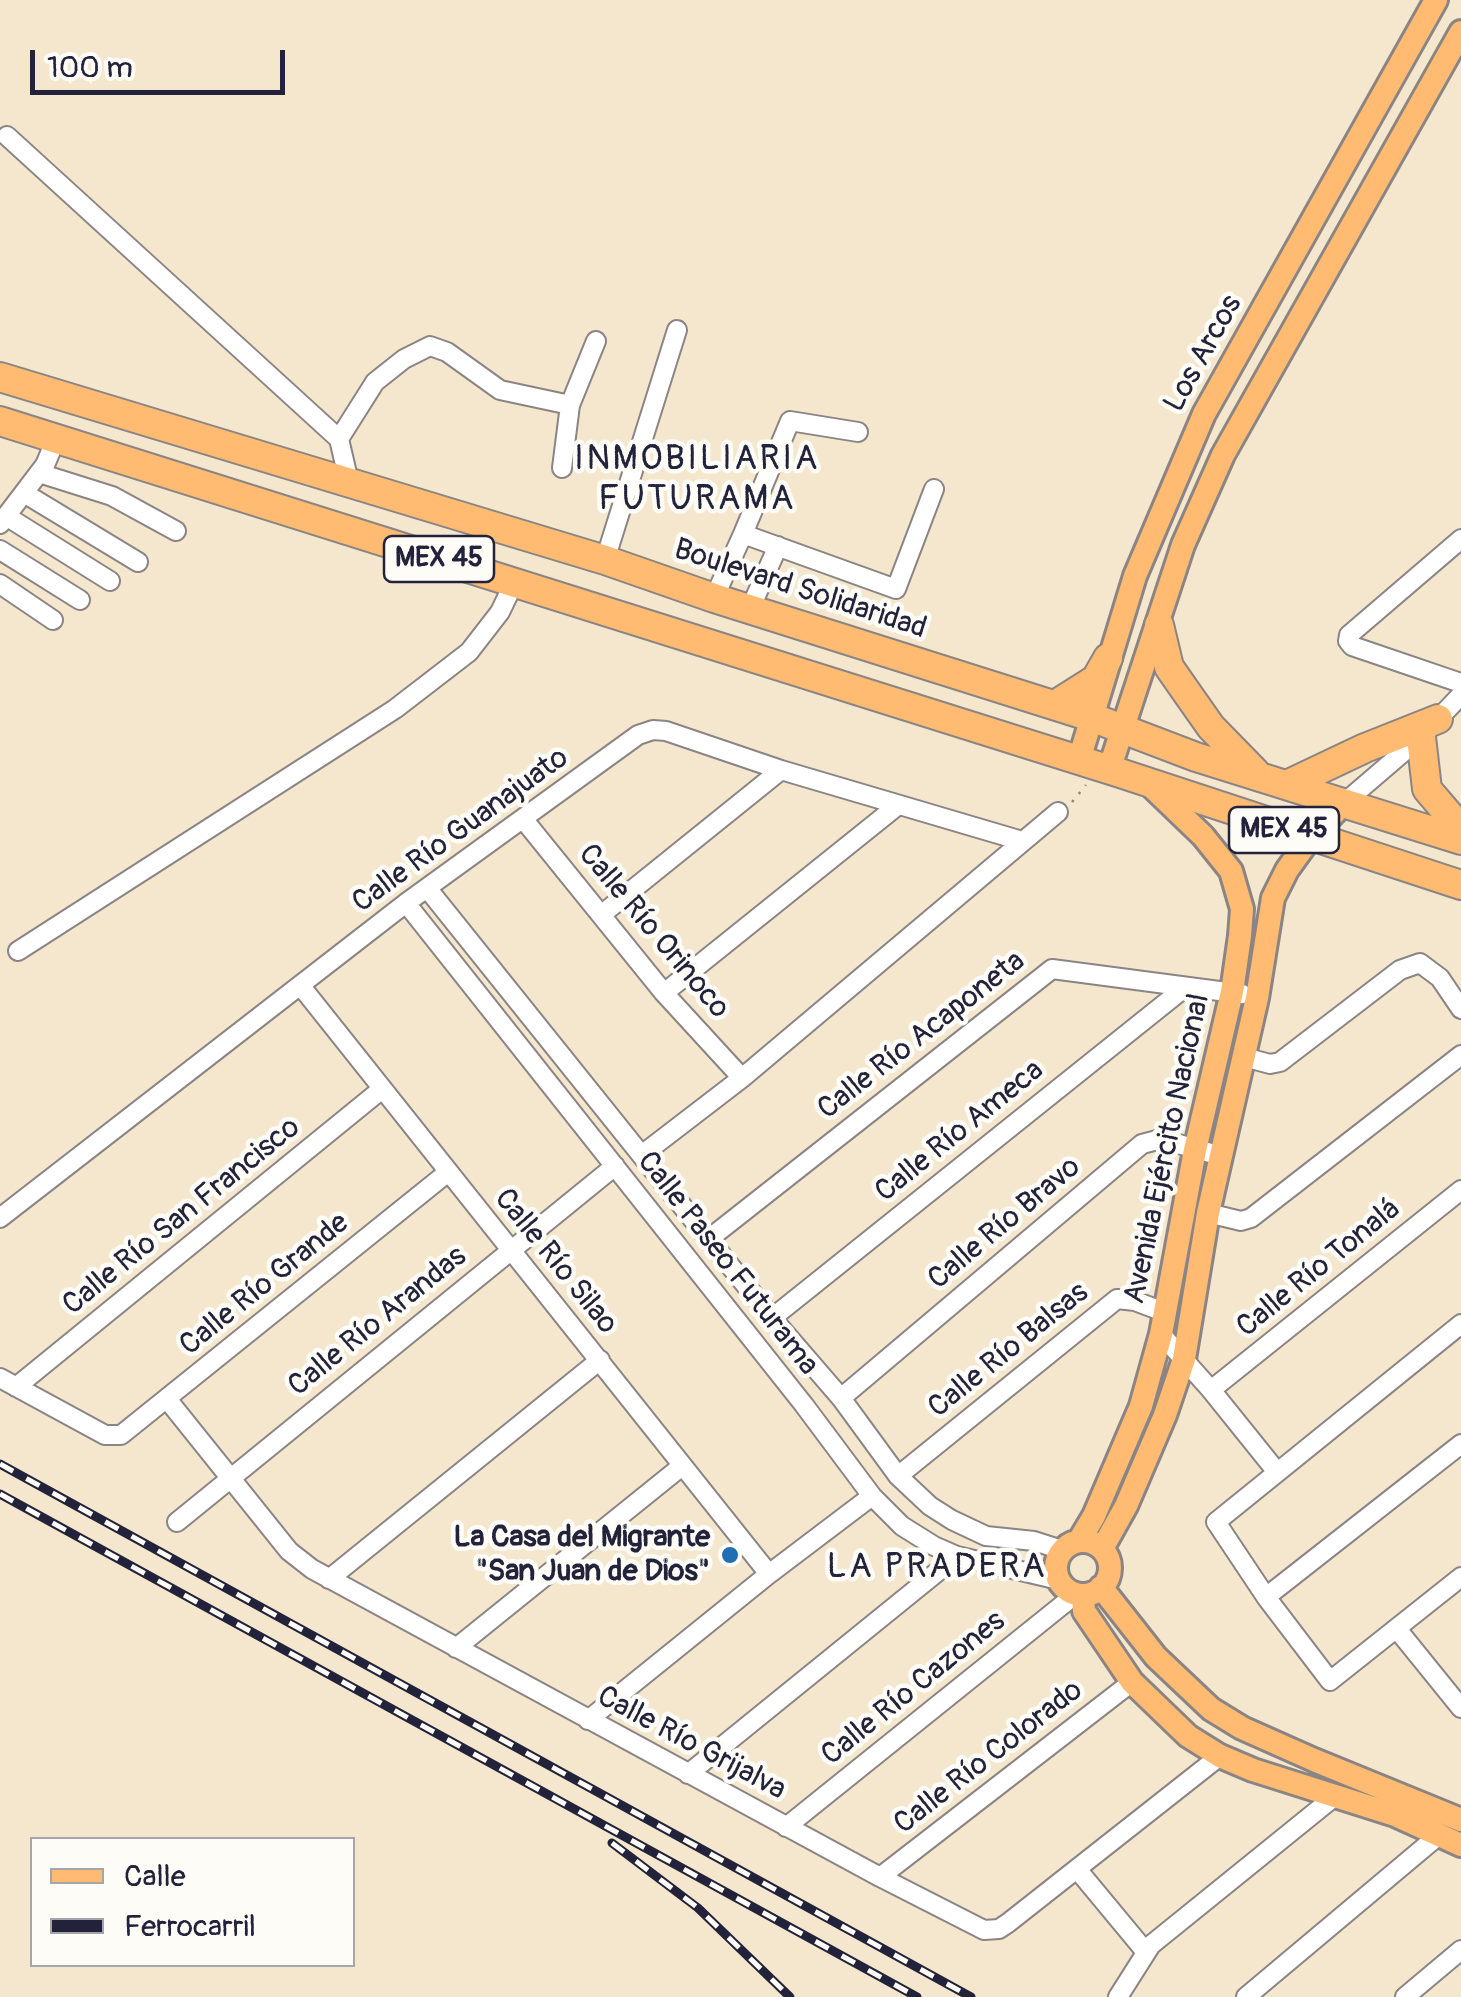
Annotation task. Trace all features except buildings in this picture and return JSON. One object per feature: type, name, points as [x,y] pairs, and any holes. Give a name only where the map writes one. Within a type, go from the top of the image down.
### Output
[{"type":"highway","name":"Boulevard Solidaridad","points":[[0,377],[605,560],[1461,840]]},
{"type":"highway","name":"MEX 45","points":[[0,421],[1461,885]]},
{"type":"highway","points":[[708,645],[713,625],[732,619],[857,656],[904,659]]},
{"type":"highway","points":[[1159,625],[1169,667],[1184,690],[1211,727],[1260,777]]},
{"type":"highway","points":[[1054,705],[1096,678],[1108,658]]},
{"type":"highway","points":[[1289,784],[1366,748],[1430,728],[1427,789],[1461,829]]},
{"type":"main road","name":"Los Arcos","points":[[1094,766],[1091,717],[1108,658],[1134,576],[1204,414],[1436,0]]},
{"type":"main road","points":[[1094,766],[1123,728],[1184,545],[1223,455],[1461,32]]},
{"type":"main road","name":"Avenida Ejército Nacional","points":[[1071,1546],[1094,1516],[1141,1406],[1232,992],[1242,909],[1235,880],[1203,836],[1152,786]]},
{"type":"main road","name":"Avenida Ejército Nacional","points":[[1102,1549],[1126,1506],[1184,1359],[1208,1213],[1244,1057],[1274,898],[1287,870],[1310,838],[1344,803]]},
{"type":"main road","points":[[1080,1589],[1106,1580],[1109,1564],[1095,1544],[1071,1546],[1056,1570],[1211,1709],[1242,1728],[1314,1760],[1461,1820]]},
{"type":"main road","points":[[1080,1589],[1084,1611],[1098,1638],[1132,1682],[1188,1736],[1220,1756],[1395,1815],[1461,1845]]},
{"type":"street","points":[[8,136],[339,440],[349,482]]},
{"type":"street","points":[[605,560],[676,330]]},
{"type":"street","points":[[562,468],[570,405],[596,341]]},
{"type":"street","points":[[339,440],[376,382],[404,359],[430,346],[447,352],[500,390],[570,405]]},
{"type":"street","points":[[714,598],[790,421],[858,432]]},
{"type":"street","points":[[56,439],[39,473],[3,520],[110,581]]},
{"type":"street","points":[[39,473],[112,496],[176,531]]},
{"type":"street","points":[[743,534],[896,589],[934,489]]},
{"type":"street","points":[[24,493],[138,562]]},
{"type":"street","points":[[1461,539],[1348,635],[1352,646],[1461,683]]},
{"type":"street","points":[[750,609],[778,546]]},
{"type":"street","points":[[0,550],[80,600]]},
{"type":"street","points":[[18,951],[396,709],[470,652],[500,612],[514,582]]},
{"type":"street","points":[[0,584],[53,620]]},
{"type":"street","points":[[1344,803],[1430,728],[1461,695]]},
{"type":"street","name":"Calle Río Guanajuato","points":[[0,1218],[426,888],[638,735],[666,731],[897,806],[1022,841]]},
{"type":"street","points":[[601,914],[781,770]]},
{"type":"street","points":[[664,993],[897,806]]},
{"type":"street","points":[[643,1154],[742,1078],[1058,812]]},
{"type":"street","name":"Calle Río Orinoco","points":[[524,820],[664,993],[742,1078]]},
{"type":"street","name":"Calle Paseo Futurama","points":[[426,888],[802,1355],[841,1398],[898,1476],[930,1506],[986,1536],[1071,1546]]},
{"type":"street","name":"Calle Paseo Futurama","points":[[406,904],[872,1496],[902,1526],[957,1556],[1080,1589]]},
{"type":"street","points":[[1244,1057],[1270,1064],[1280,1062],[1400,970],[1420,963],[1440,978],[1461,1009]]},
{"type":"street","name":"Calle Río Acaponeta","points":[[710,1238],[1052,969],[1256,998]]},
{"type":"street","name":"Calle Río Silao","points":[[300,985],[769,1574]]},
{"type":"street","name":"Calle Río Ameca","points":[[772,1318],[1183,989]]},
{"type":"street","points":[[1208,1213],[1241,1220],[1251,1218],[1461,1055]]},
{"type":"street","name":"Calle Río San Francisco","points":[[8,1382],[382,1090]]},
{"type":"street","points":[[598,1146],[622,1128]]},
{"type":"street","name":"Calle Río Bravo","points":[[841,1398],[1142,1144],[1161,1139],[1221,1156]]},
{"type":"street","name":"Calle Río Arandas","points":[[178,1522],[615,1166]]},
{"type":"street","name":"Calle Río Grande","points":[[8,1382],[104,1435],[116,1437],[448,1173]]},
{"type":"street","name":"Calle Río Tonalá","points":[[1211,1390],[1461,1190]]},
{"type":"street","points":[[650,1212],[673,1194]]},
{"type":"street","name":"Calle Río Balsas","points":[[898,1476],[1117,1300],[1134,1301],[1162,1323]]},
{"type":"street","points":[[1162,1323],[1184,1359],[1277,1472]]},
{"type":"street","points":[[1461,1324],[1216,1522],[1330,1682],[1461,1577]]},
{"type":"street","points":[[778,1372],[802,1355]]},
{"type":"street","points":[[328,1579],[600,1360]]},
{"type":"street","name":"Calle Río Grijalva","points":[[167,1399],[289,1551],[328,1579],[973,1926],[992,1930],[1008,1923],[1220,1756]]},
{"type":"street","points":[[1266,1597],[1461,1444]]},
{"type":"street","points":[[456,1648],[682,1466]]},
{"type":"street","points":[[588,1720],[872,1496]]},
{"type":"street","points":[[688,1774],[957,1556]]},
{"type":"street","name":"Calle Río Cazones","points":[[786,1827],[1080,1589]]},
{"type":"street","points":[[1397,1629],[1461,1708]]},
{"type":"street","name":"Calle Río Colorado","points":[[880,1877],[1132,1682]]},
{"type":"street","points":[[1118,1997],[1145,1951],[1334,1796]]},
{"type":"street","points":[[1246,1997],[1438,1835]]},
{"type":"street","points":[[1077,1869],[1145,1951]]},
{"type":"street","points":[[1404,1997],[1461,1950]]},
{"type":"path","points":[[1058,812],[1082,794],[1094,766]]},
{"type":"railway","points":[[0,1464],[971,1997]]},
{"type":"railway","points":[[0,1494],[917,1997]]},
{"type":"railway","points":[[612,1843],[698,1908],[790,1997]]},
{"type":"place","name":"La Casa del Migrante \"San Juan de Dios\"","points":[[730,1555]]},
{"type":"district","name":"INMOBILIARIA FUTURAMA","points":[[697,480]]},
{"type":"district","name":"LA PRADERA","points":[[937,1568]]}]
